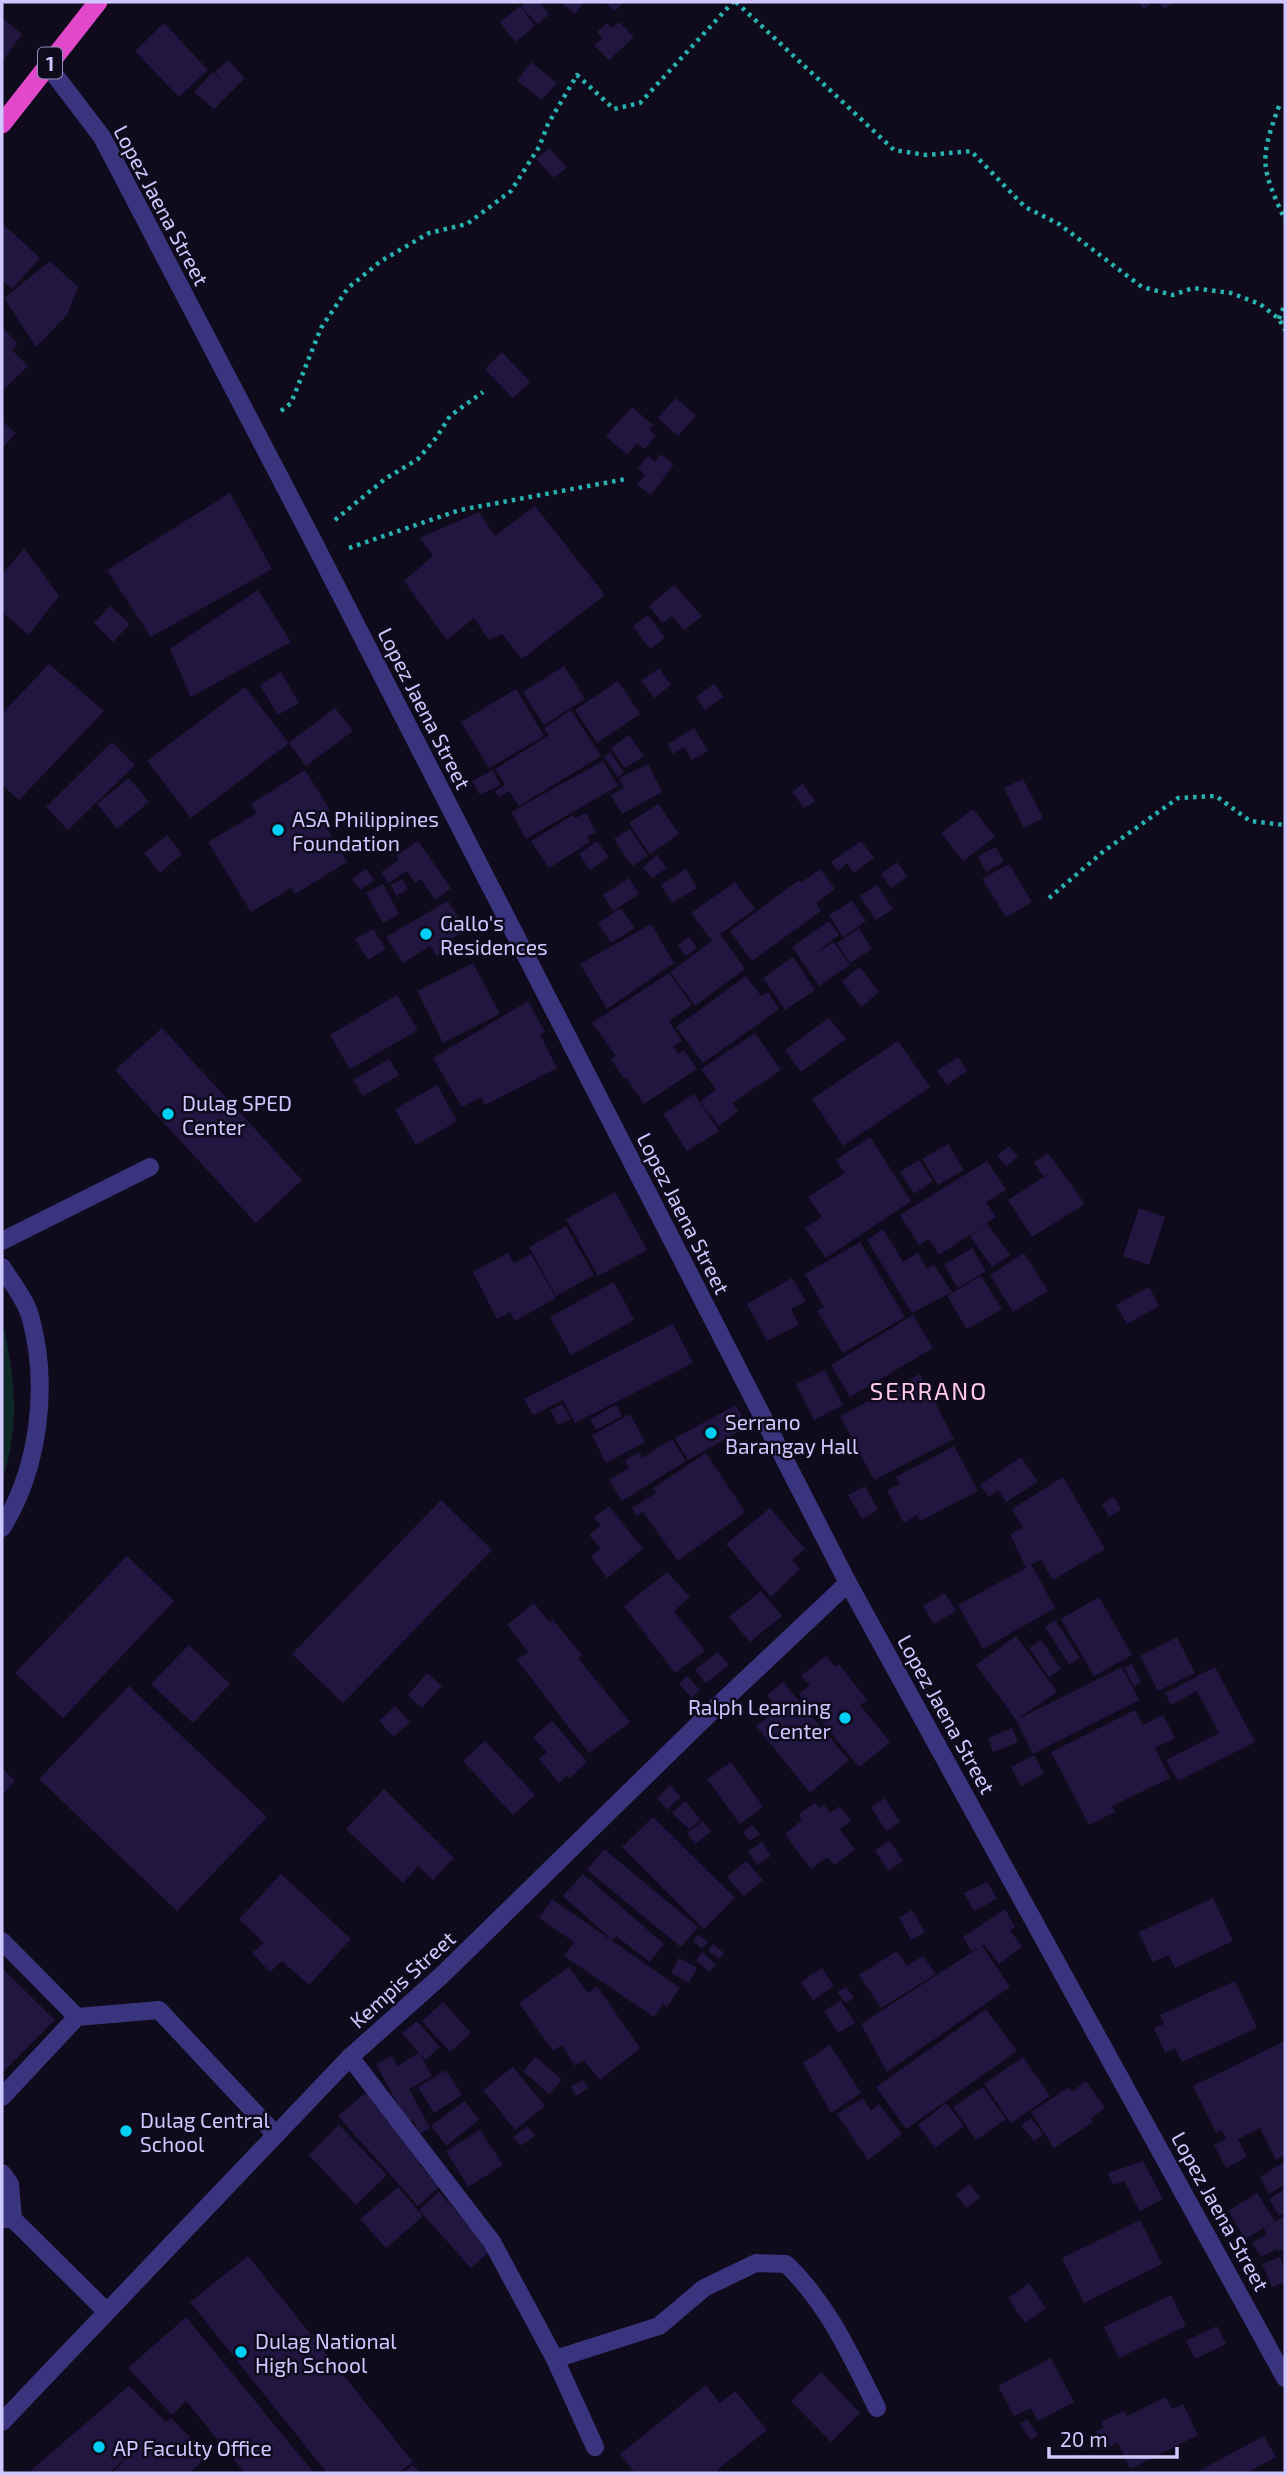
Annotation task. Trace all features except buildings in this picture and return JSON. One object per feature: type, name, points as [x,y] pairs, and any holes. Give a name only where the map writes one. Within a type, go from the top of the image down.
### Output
[{"type":"highway","name":"1","points":[[2,124],[98,2]]},
{"type":"street","name":"Lopez Jaena Street","points":[[48,66],[102,137],[323,560],[848,1583],[1285,2378]]},
{"type":"street","points":[[2,1241],[150,1167]]},
{"type":"street","points":[[2,1267],[31,1317],[41,1396],[31,1463],[2,1528]]},
{"type":"street","name":"Kempis Street","points":[[2,2422],[350,2057],[441,1976],[708,1715],[848,1583]]},
{"type":"street","points":[[2,1941],[77,2017]]},
{"type":"street","points":[[2,2097],[77,2017],[159,2010],[275,2134]]},
{"type":"street","points":[[350,2057],[492,2242],[555,2360],[595,2447]]},
{"type":"street","points":[[2,2173],[10,2184],[7,2219],[106,2311]]},
{"type":"street","points":[[555,2360],[659,2326],[704,2288],[756,2263],[786,2264],[811,2288],[835,2326],[877,2408]]},
{"type":"path","points":[[255,431],[291,403],[321,328],[348,288],[381,261],[429,233],[467,224],[511,191],[539,147],[548,124],[577,75],[614,109],[639,103],[734,2],[894,150],[926,155],[971,151],[1025,207],[1059,224],[1142,287],[1173,295],[1193,288],[1231,293],[1260,304],[1279,319],[1285,330]]},
{"type":"path","points":[[1279,106],[1264,146],[1267,180],[1285,220]]},
{"type":"path","points":[[1279,319],[1285,304]]},
{"type":"path","points":[[311,537],[352,508],[385,479],[418,459],[436,439],[450,416],[483,392]]},
{"type":"path","points":[[323,560],[368,539],[460,510],[626,479]]},
{"type":"path","points":[[1049,898],[1104,851],[1178,798],[1216,796],[1250,821],[1285,825]]},
{"type":"green space","points":[[2,1320],[13,1381],[14,1420],[2,1481]]},
{"type":"place","name":"ASA Philippines Foundation","points":[[278,830]]},
{"type":"place","name":"Gallo's Residences","points":[[426,934]]},
{"type":"place","name":"Dulag SPED Center","points":[[168,1114]]},
{"type":"place","name":"Serrano Barangay Hall","points":[[711,1433]]},
{"type":"place","name":"Ralph Learning Center","points":[[845,1718]]},
{"type":"place","name":"Dulag Central School","points":[[126,2131]]},
{"type":"place","name":"Dulag National High School","points":[[241,2352]]},
{"type":"place","name":"AP Faculty Office","points":[[99,2447]]},
{"type":"district","name":"SERRANO","points":[[929,1390]]}]
